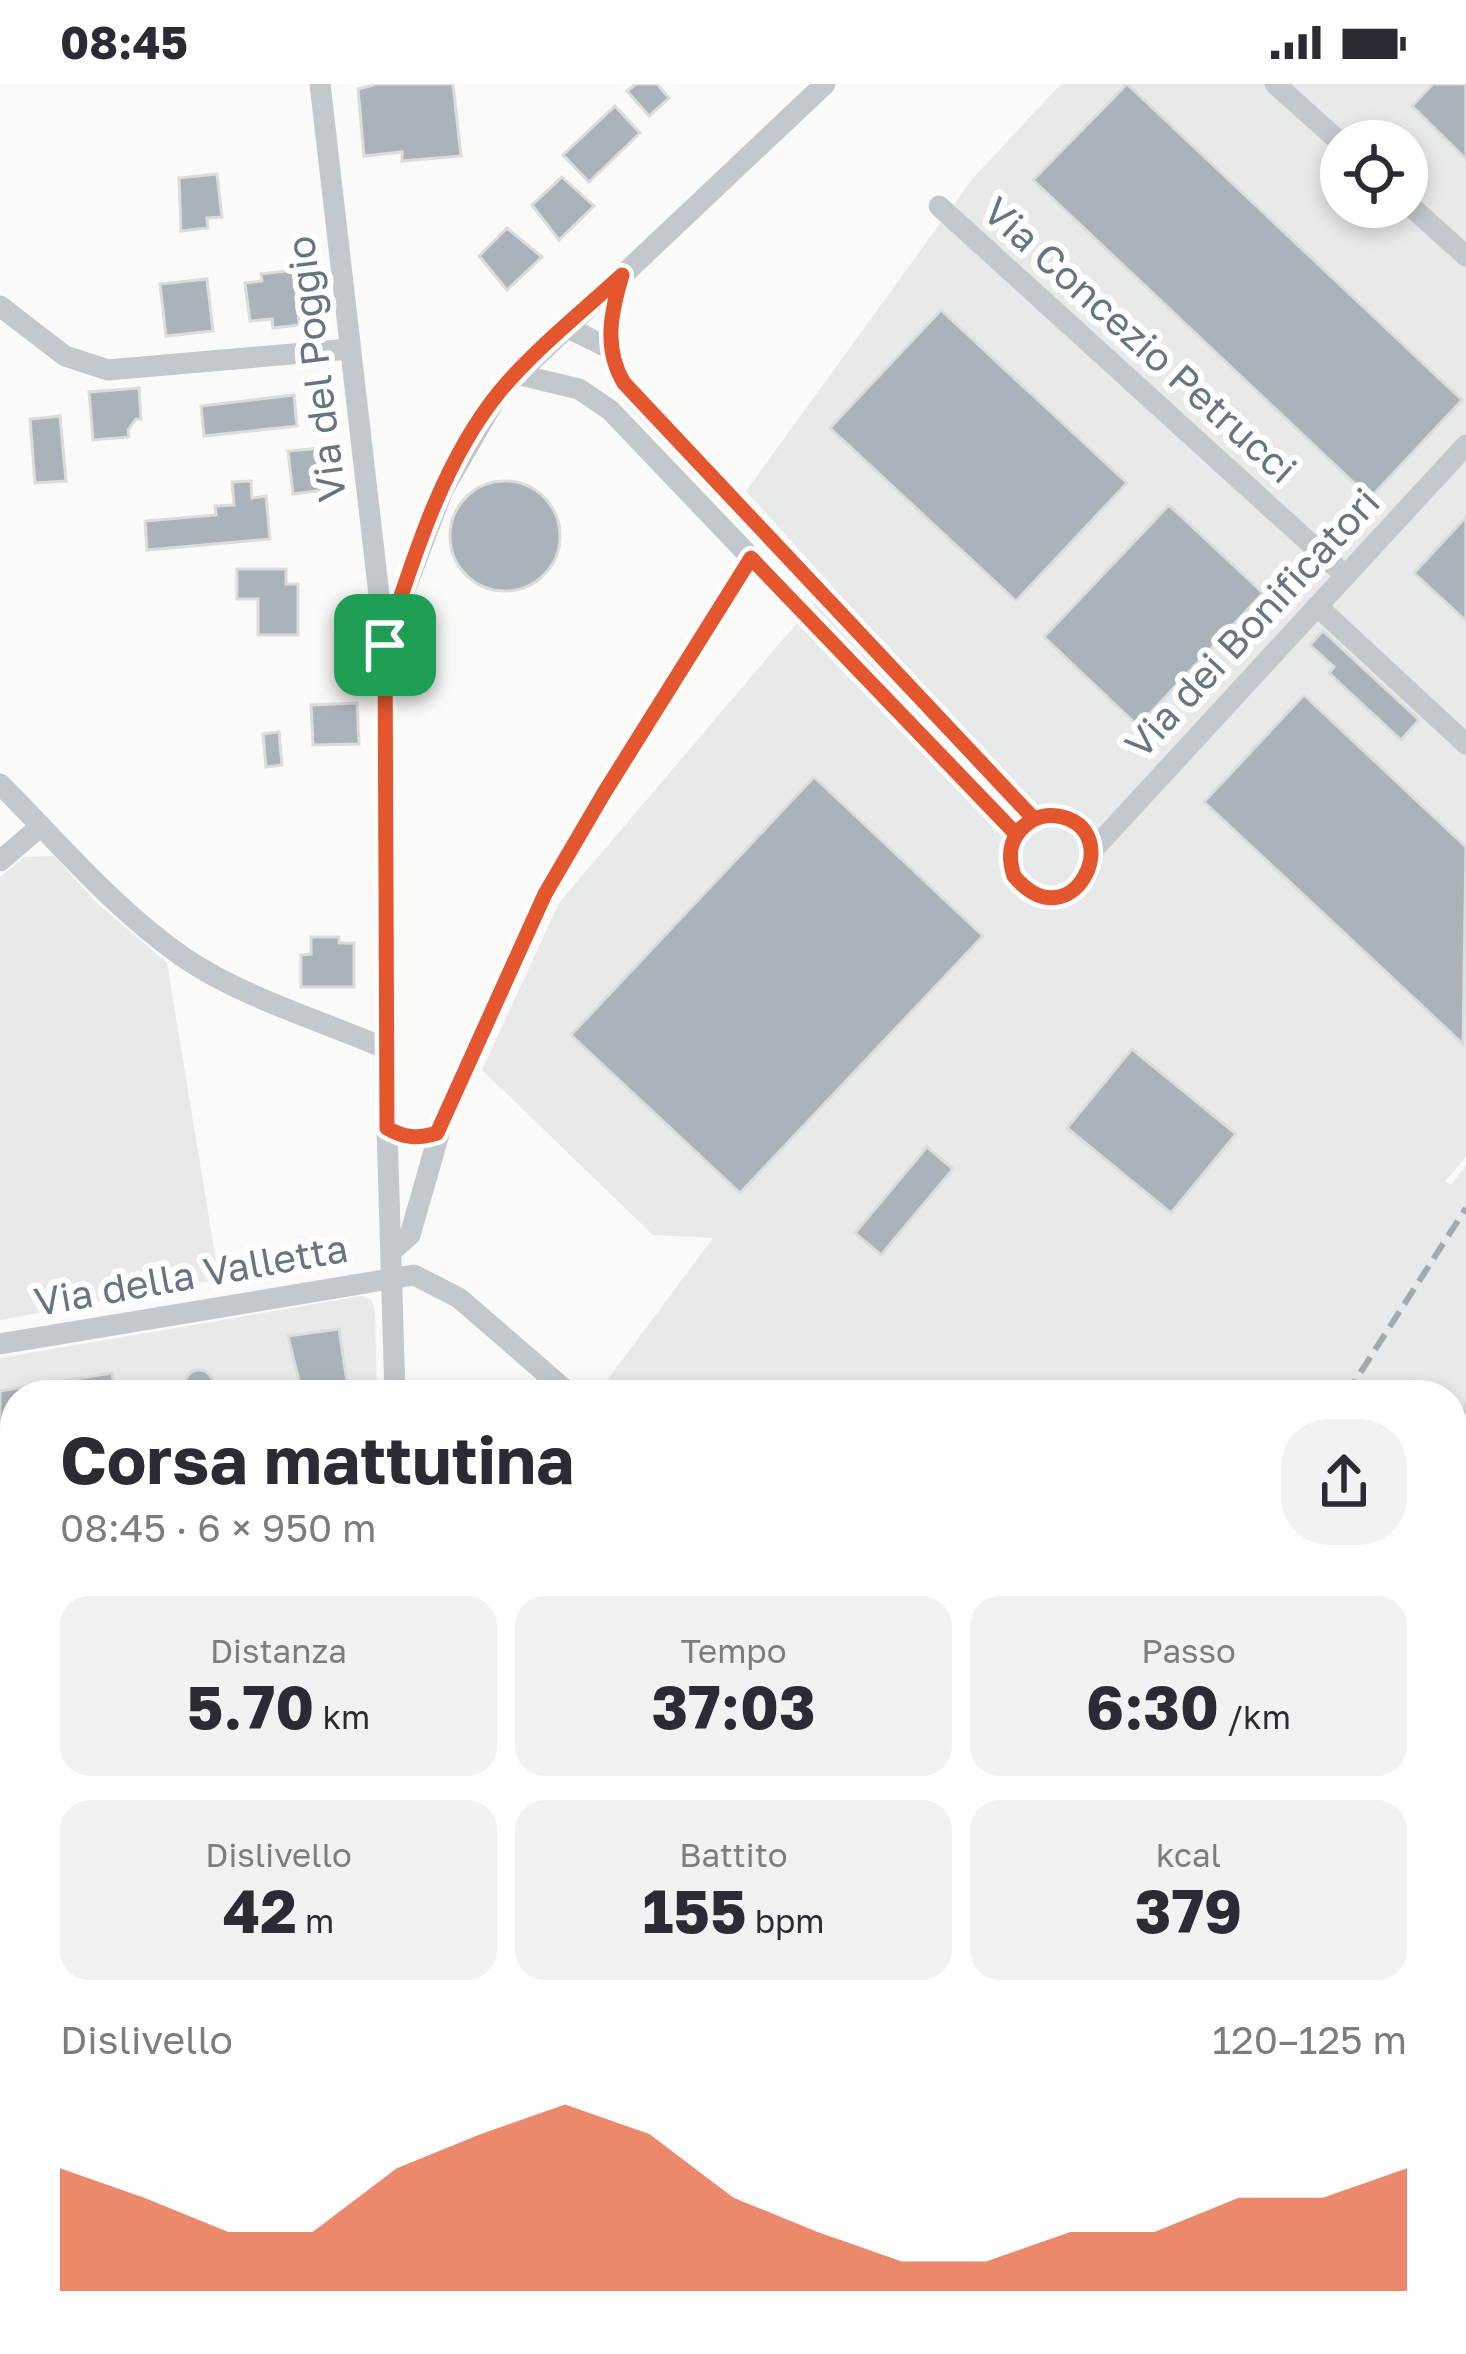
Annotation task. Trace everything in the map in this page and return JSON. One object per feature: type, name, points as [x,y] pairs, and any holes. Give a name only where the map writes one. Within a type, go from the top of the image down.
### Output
[{"type":"street","name":"Via del Poggio","points":[[320,84],[385,645]]},
{"type":"street","points":[[395,1380],[387,1128],[385,645],[442,490],[484,414],[516,374],[825,84]]},
{"type":"street","points":[[1275,84],[1320,124]]},
{"type":"street","name":"Via Concezio Petrucci","points":[[940,206],[1346,576]]},
{"type":"street","points":[[1428,222],[1466,256]]},
{"type":"street","points":[[622,275],[611,313],[610,350],[635,398],[1034,819]]},
{"type":"street","points":[[0,306],[65,356],[107,370],[350,349]]},
{"type":"street","points":[[561,332],[610,350]]},
{"type":"street","points":[[558,382],[561,332]]},
{"type":"street","points":[[516,374],[579,389],[610,410],[1016,834]]},
{"type":"street","name":"Via dei Bonificatori","points":[[1091,850],[1466,445]]},
{"type":"street","points":[[393,1250],[410,1235],[437,1133],[545,894],[751,558]]},
{"type":"street","points":[[1318,606],[1466,744]]},
{"type":"street","points":[[0,784],[146,927],[194,964],[386,1049]]},
{"type":"street","points":[[1046,815],[1071,820],[1081,828],[1091,850],[1091,865],[1076,889],[1063,895],[1035,894],[1014,876],[1010,862],[1016,834],[1034,819],[1046,815]]},
{"type":"street","points":[[0,861],[41,826]]},
{"type":"street","points":[[387,1128],[409,1137],[437,1133]]},
{"type":"street","points":[[394,1276],[414,1275],[441,1286],[553,1380]]},
{"type":"street","name":"Via della Valletta","points":[[0,1344],[394,1276]]},
{"type":"shaded area","points":[[1061,84],[1466,84],[1466,1157],[1445,1181],[1451,1185],[1466,1165],[1466,1380],[607,1380],[713,1238],[653,1235],[482,1070],[559,903],[830,584],[746,491],[973,178]]},
{"type":"shaded area","points":[[54,856],[98,904],[167,963],[219,1279],[0,1320],[0,877],[24,857]]},
{"type":"shaded area","points":[[362,1296],[372,1300],[375,1312],[377,1380],[0,1380],[0,1358]]},
{"type":"building","points":[[377,84],[453,84],[461,156],[402,161],[402,152],[364,156],[358,89]]},
{"type":"building","points":[[636,84],[657,84],[669,98],[649,116],[627,91]]},
{"type":"building","points":[[1127,84],[1462,400],[1370,498],[1033,180]]},
{"type":"building","points":[[1433,84],[1466,84],[1466,159],[1428,120],[1412,106]]},
{"type":"building","points":[[615,106],[640,133],[589,182],[563,155]]},
{"type":"building","points":[[217,174],[222,217],[207,218],[208,228],[181,231],[179,178]]},
{"type":"building","points":[[562,177],[594,206],[559,240],[532,205]]},
{"type":"building","points":[[507,228],[542,257],[507,290],[479,256]]},
{"type":"building","points":[[294,270],[299,325],[273,328],[272,319],[250,321],[245,283],[262,281],[261,274]]},
{"type":"building","points":[[207,279],[213,331],[166,336],[160,284]]},
{"type":"building","points":[[941,310],[1127,483],[1016,601],[830,428]]},
{"type":"building","points":[[139,388],[141,419],[128,430],[129,437],[93,440],[89,392]]},
{"type":"building","points":[[294,395],[297,426],[204,436],[201,406]]},
{"type":"building","points":[[60,416],[66,481],[35,483],[30,419]]},
{"type":"building","points":[[323,448],[323,456],[337,455],[340,488],[293,494],[288,451]]},
{"type":"building","points":[[251,481],[252,498],[266,496],[270,539],[147,550],[145,521],[216,515],[215,506],[234,505],[232,482]]},
{"type":"building","points":[[505,481],[526,485],[544,497],[556,515],[560,536],[556,557],[544,575],[526,587],[505,591],[484,587],[466,575],[454,557],[450,536],[454,515],[466,497],[484,485]]},
{"type":"building","points":[[1169,505],[1263,593],[1138,726],[1044,637]]},
{"type":"building","points":[[1466,517],[1466,621],[1414,573]]},
{"type":"building","points":[[237,569],[286,569],[286,584],[298,584],[298,635],[258,635],[258,599],[237,599]]},
{"type":"building","points":[[1323,631],[1419,720],[1401,740],[1329,673],[1334,667],[1310,645]]},
{"type":"building","points":[[1304,695],[1466,847],[1463,1044],[1204,802]]},
{"type":"building","points":[[357,703],[359,744],[313,745],[311,705]]},
{"type":"building","points":[[279,732],[282,765],[266,767],[263,734]]},
{"type":"building","points":[[814,777],[983,936],[740,1193],[571,1035]]},
{"type":"building","points":[[311,937],[339,937],[339,943],[354,943],[354,987],[301,987],[301,955],[311,954]]},
{"type":"building","points":[[1132,1049],[1236,1134],[1171,1213],[1067,1128]]},
{"type":"building","points":[[927,1147],[953,1169],[881,1255],[855,1233]]},
{"type":"building","points":[[339,1329],[347,1380],[299,1380],[288,1336]]},
{"type":"building","points":[[199,1370],[212,1380],[186,1380]]},
{"type":"building","points":[[112,1373],[113,1380],[68,1380]]},
{"type":"railway","points":[[1356,1380],[1466,1208]]},
{"type":"route","points":[[385,645],[387,1128],[400,1135],[417,1138],[437,1133],[545,894],[751,558],[1016,834],[1023,825],[1046,815],[1071,820],[1088,838],[1091,865],[1076,889],[1063,895],[1035,894],[1014,876],[1010,848],[1023,825],[1034,819],[624,383],[610,350],[611,313],[622,275],[508,382],[484,414],[442,490],[385,645]]}]
